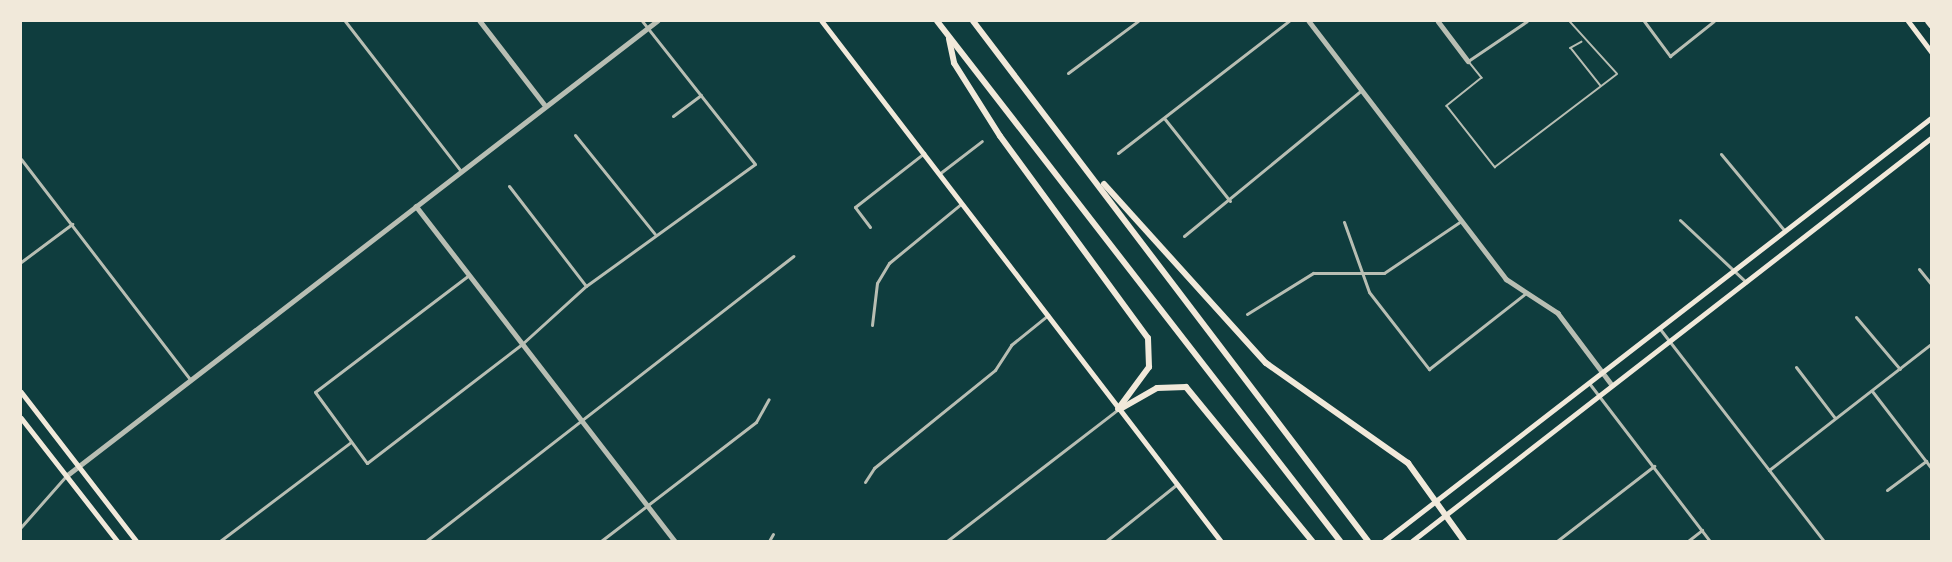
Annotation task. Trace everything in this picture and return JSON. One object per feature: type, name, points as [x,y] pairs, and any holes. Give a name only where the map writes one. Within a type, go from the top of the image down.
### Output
[{"type":"highway","points":[[937,21],[1340,541]]},
{"type":"highway","points":[[973,21],[1079,157],[1368,541]]},
{"type":"highway","points":[[948,35],[954,63],[1006,145],[1148,338],[1149,367],[1119,409]]},
{"type":"highway","points":[[1079,157],[1257,355],[1311,399],[1402,458],[1449,514],[1464,541]]},
{"type":"highway","points":[[1119,409],[1157,388],[1186,387],[1312,541]]},
{"type":"main road","points":[[822,21],[1221,541]]},
{"type":"main road","points":[[1908,21],[1931,52]]},
{"type":"main road","points":[[1927,21],[1931,27]]},
{"type":"main road","points":[[1384,541],[1931,118]]},
{"type":"main road","points":[[1412,541],[1931,138]]},
{"type":"main road","points":[[21,392],[136,541]]},
{"type":"main road","points":[[21,418],[117,541]]},
{"type":"main road","points":[[1515,441],[1525,453]]},
{"type":"street","points":[[345,21],[460,171]]},
{"type":"street","points":[[480,21],[545,105]]},
{"type":"street","points":[[469,275],[315,392],[367,463],[522,344],[586,286],[755,164],[642,21]]},
{"type":"street","points":[[21,527],[66,476],[78,466],[657,21]]},
{"type":"street","points":[[1068,73],[1138,21]]},
{"type":"street","points":[[1118,153],[1289,21]]},
{"type":"street","points":[[1309,21],[1506,279],[1558,313],[1612,385]]},
{"type":"street","points":[[1438,21],[1468,61],[1527,21]]},
{"type":"street","points":[[1644,21],[1670,56],[1714,21]]},
{"type":"street","points":[[1184,236],[1230,201],[1362,90]]},
{"type":"street","points":[[673,116],[701,95]]},
{"type":"street","points":[[1164,118],[1230,201]]},
{"type":"street","points":[[575,135],[655,234]]},
{"type":"street","points":[[939,174],[982,141]]},
{"type":"street","points":[[870,227],[855,207],[924,153]]},
{"type":"street","points":[[1721,154],[1785,231]]},
{"type":"street","points":[[21,159],[190,379]]},
{"type":"street","points":[[509,186],[586,286]]},
{"type":"street","points":[[872,325],[877,283],[889,263],[962,203]]},
{"type":"street","points":[[416,206],[675,541]]},
{"type":"street","points":[[1680,220],[1736,269],[1746,282]]},
{"type":"street","points":[[1247,314],[1299,278],[1384,273],[1409,261],[1461,221]]},
{"type":"street","points":[[1344,222],[1360,273],[1429,369],[1527,292]]},
{"type":"street","points":[[21,261],[72,224]]},
{"type":"street","points":[[426,541],[794,256]]},
{"type":"street","points":[[1919,269],[1931,284]]},
{"type":"street","points":[[866,483],[874,468],[995,370],[1011,345],[1048,315]]},
{"type":"street","points":[[1856,317],[1900,369]]},
{"type":"street","points":[[1659,328],[1824,541]]},
{"type":"street","points":[[1769,470],[1931,344]]},
{"type":"street","points":[[1796,367],[1835,418]]},
{"type":"street","points":[[1589,383],[1710,541]]},
{"type":"street","points":[[1872,391],[1931,468]]},
{"type":"street","points":[[601,541],[756,422],[769,399]]},
{"type":"street","points":[[947,541],[1119,409]]},
{"type":"street","points":[[220,541],[351,442]]},
{"type":"street","points":[[1887,490],[1926,461]]},
{"type":"street","points":[[1557,541],[1653,466]]},
{"type":"street","points":[[1106,541],[1176,485]]},
{"type":"street","points":[[1688,541],[1702,530]]},
{"type":"street","points":[[769,541],[773,534]]},
{"type":"lane","points":[[1569,21],[1582,42]]},
{"type":"lane","points":[[1468,61],[1482,78],[1447,106],[1495,166],[1601,87],[1617,74],[1589,38],[1571,48],[1601,87]]}]
